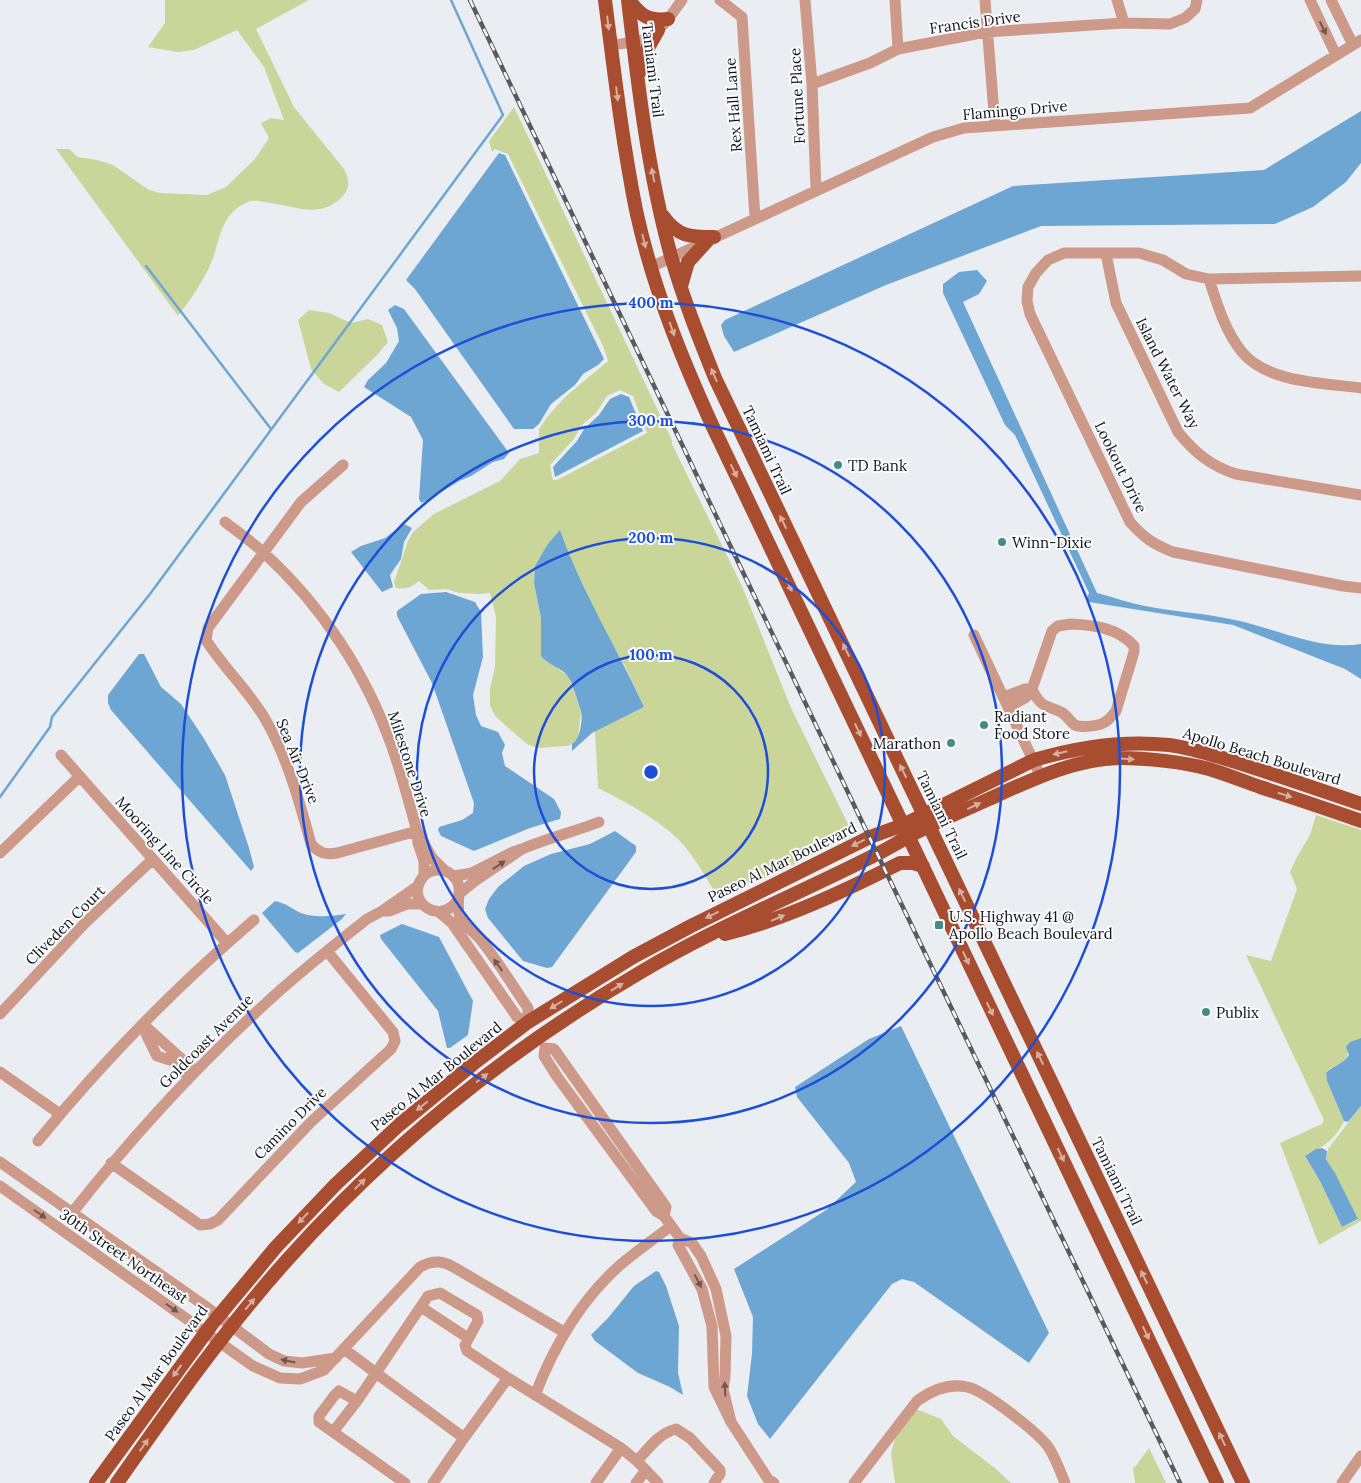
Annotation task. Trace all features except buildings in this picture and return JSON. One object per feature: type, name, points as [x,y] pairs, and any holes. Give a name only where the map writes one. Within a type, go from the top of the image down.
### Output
[{"type":"main road","points":[[605,0],[626,159],[651,267],[676,342],[695,388],[905,831],[1217,1483]]},
{"type":"main road","points":[[628,0],[636,9],[650,19],[668,19]]},
{"type":"main road","name":"Tamiami Trail","points":[[628,0],[644,129],[660,212],[681,287],[715,378],[1243,1483]]},
{"type":"main road","points":[[637,78],[644,55],[658,30]]},
{"type":"main road","points":[[660,212],[674,229],[681,234],[711,239]]},
{"type":"main road","points":[[681,287],[688,262],[711,239]]},
{"type":"main road","points":[[768,541],[790,561],[804,566]]},
{"type":"main road","name":"Apollo Beach Boulevard","points":[[905,831],[1034,760],[1100,745],[1170,745],[1227,760],[1361,804]]},
{"type":"main road","name":"Apollo Beach Boulevard","points":[[926,821],[1078,764],[1118,758],[1172,762],[1209,769],[1361,821]]},
{"type":"main road","name":"Paseo Al Mar Boulevard","points":[[117,1483],[219,1341],[285,1261],[336,1206],[410,1136],[480,1079],[538,1037],[641,972],[698,941],[878,854],[905,831]]},
{"type":"main road","name":"Paseo Al Mar Boulevard","points":[[96,1483],[218,1316],[276,1247],[336,1184],[399,1125],[473,1064],[528,1022],[633,957],[870,837],[905,831]]},
{"type":"main road","points":[[698,941],[757,926],[825,898],[900,862],[922,866]]},
{"type":"main road","points":[[1040,1111],[1061,1102]]},
{"type":"main road","points":[[1135,1310],[1156,1301]]},
{"type":"street","points":[[610,45],[633,42],[648,37],[658,30],[682,0]]},
{"type":"street","name":"Rex Hall Lane","points":[[720,0],[742,17],[755,218]]},
{"type":"street","name":"Fortune Place","points":[[805,0],[812,84],[816,190]]},
{"type":"street","points":[[895,0],[898,49]]},
{"type":"street","points":[[984,0],[995,126]]},
{"type":"street","points":[[1117,0],[1124,23]]},
{"type":"street","name":"Francis Drive","points":[[812,84],[870,63],[898,49],[986,32],[1124,23],[1170,24],[1186,18],[1194,9],[1197,0]]},
{"type":"street","points":[[1310,0],[1336,56]]},
{"type":"street","points":[[1331,0],[1357,43]]},
{"type":"street","name":"Flamingo Drive","points":[[651,267],[933,137],[964,128],[1250,108],[1357,43]]},
{"type":"street","name":"Lookout Drive","points":[[1106,254],[1064,253],[1048,260],[1036,273],[1028,287],[1027,302],[1030,314],[1130,522],[1140,534],[1154,545],[1173,552],[1361,588]]},
{"type":"street","points":[[1106,254],[1139,253],[1163,260],[1186,274],[1209,279],[1361,276]]},
{"type":"street","name":"Island Water Way","points":[[1106,254],[1116,303],[1178,432],[1191,448],[1222,470],[1236,474],[1361,495]]},
{"type":"street","points":[[1209,279],[1223,321],[1243,353],[1262,368],[1300,380],[1361,388]]},
{"type":"street","name":"Sea Air Drive","points":[[343,465],[301,502],[208,628],[206,640],[244,687],[264,717],[280,747],[296,789],[311,844],[317,851],[326,854],[417,831]]},
{"type":"street","name":"Milestone Drive","points":[[225,522],[263,552],[296,585],[330,626],[357,668],[392,748],[417,831],[418,843],[424,861],[421,881]]},
{"type":"street","points":[[1006,702],[1025,698],[1032,689],[1052,631],[1058,626],[1071,624],[1099,627],[1121,634],[1134,646],[1134,652],[1117,707],[1110,718],[1103,724],[1080,727],[1062,713],[1036,700],[1032,689]]},
{"type":"street","points":[[974,635],[1041,777]]},
{"type":"street","name":"Mooring Line Circle","points":[[61,755],[227,943]]},
{"type":"street","points":[[0,852],[79,777]]},
{"type":"street","points":[[538,1037],[528,1022],[517,1017],[452,923],[439,912],[429,909],[422,904],[418,897],[421,881],[433,870],[449,873],[472,873],[513,852],[542,840],[572,833],[599,822]]},
{"type":"street","name":"Milestone Drive","points":[[417,831],[432,858],[449,873]]},
{"type":"street","points":[[439,912],[450,909],[458,897],[475,880],[522,849]]},
{"type":"street","name":"Cliveden Court","points":[[0,1014],[84,924],[153,859]]},
{"type":"street","points":[[449,873],[459,885],[460,917],[467,928],[479,938],[528,1008],[528,1022]]},
{"type":"street","name":"Goldcoast Avenue","points":[[72,1212],[111,1163],[192,1074],[266,1003],[327,951],[421,881]]},
{"type":"street","name":"Goldcoast Avenue","points":[[382,911],[389,911],[407,904],[422,904]]},
{"type":"street","points":[[38,1141],[99,1069],[172,994],[254,920]]},
{"type":"street","name":"Camino Drive","points":[[111,1163],[200,1224],[210,1224],[218,1220],[310,1122],[390,1050],[394,1041],[393,1032],[327,951]]},
{"type":"street","points":[[143,1024],[192,1074]]},
{"type":"street","points":[[664,1216],[666,1207],[621,1141],[554,1049],[545,1048],[544,1056],[558,1078],[656,1211],[664,1216],[680,1238],[678,1245],[702,1289],[712,1326],[714,1387],[731,1422],[768,1479],[774,1483]]},
{"type":"street","points":[[0,1072],[60,1114]]},
{"type":"street","name":"30th Street Northeast","points":[[0,1162],[269,1354],[284,1361],[302,1364],[336,1358]]},
{"type":"street","name":"30th Street Northeast","points":[[0,1186],[260,1371],[280,1378],[300,1379],[324,1370],[420,1267],[438,1261],[457,1268],[564,1332]]},
{"type":"street","points":[[535,1395],[564,1332],[586,1302],[619,1266],[671,1226]]},
{"type":"street","points":[[333,1432],[357,1401],[428,1296],[440,1293],[477,1315],[478,1321],[465,1345],[467,1351],[621,1448],[637,1461],[658,1483]]},
{"type":"street","points":[[420,1307],[468,1338]]},
{"type":"street","points":[[344,1348],[464,1438]]},
{"type":"street","points":[[433,1483],[508,1378]]},
{"type":"street","points":[[854,1483],[917,1400],[944,1387],[955,1385],[968,1387],[983,1394],[1035,1433],[1048,1447],[1060,1468],[1065,1483]]},
{"type":"street","points":[[357,1401],[343,1391],[340,1391],[334,1396],[318,1420],[404,1483]]},
{"type":"street","points":[[637,1461],[659,1438],[668,1431],[676,1429],[690,1438],[720,1470],[720,1474],[714,1483]]},
{"type":"street","points":[[596,1483],[621,1448]]},
{"type":"street","points":[[1342,1483],[1360,1459]]},
{"type":"street","points":[[636,1483],[646,1470]]},
{"type":"green space","points":[[165,0],[309,0],[256,29],[294,107],[344,169],[348,183],[347,190],[342,197],[324,208],[304,209],[256,201],[248,202],[238,207],[231,214],[222,230],[206,275],[178,316],[56,149],[69,149],[78,157],[113,165],[149,190],[160,193],[207,195],[226,187],[255,159],[269,138],[261,123],[271,118],[284,120],[264,67],[237,30],[194,50],[178,52],[148,47],[165,23]]},
{"type":"green space","points":[[514,107],[672,440],[672,444],[742,586],[791,708],[853,834],[781,871],[718,898],[695,861],[679,840],[651,818],[598,788],[595,731],[644,707],[625,666],[595,613],[572,564],[560,531],[547,545],[535,566],[534,583],[541,618],[541,656],[569,677],[581,712],[578,738],[575,743],[567,746],[538,748],[527,744],[496,717],[490,706],[490,689],[495,667],[496,617],[490,593],[459,593],[446,589],[429,590],[419,581],[409,588],[400,589],[396,588],[394,582],[413,532],[434,514],[500,481],[520,459],[539,453],[539,429],[548,416],[565,397],[608,361],[603,346],[508,154],[495,149],[492,152],[489,141]],"holes":[[[620,390],[633,396],[647,433],[557,480],[553,480],[550,465],[574,439],[581,426],[596,413],[607,396]]]},
{"type":"green space","points":[[309,310],[329,313],[351,323],[368,319],[382,325],[388,342],[339,392],[324,384],[311,369],[298,320]]},
{"type":"green space","points":[[1316,815],[1361,830],[1361,1038],[1350,1042],[1345,1060],[1326,1073],[1327,1081],[1344,1121],[1330,1141],[1305,1156],[1320,1181],[1342,1227],[1358,1220],[1326,1159],[1328,1149],[1361,1106],[1361,1221],[1319,1245],[1280,1143],[1322,1124],[1324,1120],[1246,955],[1271,961],[1297,889],[1290,872],[1310,835]]},
{"type":"green space","points":[[916,1409],[941,1419],[953,1436],[1011,1483],[895,1483],[891,1453],[896,1435]]},
{"type":"green space","points":[[1149,1448],[1166,1483],[1135,1483],[1133,1467],[1135,1467]]},
{"type":"water","points":[[1361,111],[1361,163],[1346,182],[1313,207],[1275,224],[1041,226],[886,285],[734,352],[724,336],[721,325],[725,320],[1013,186],[1264,170]]},
{"type":"water","points":[[499,153],[505,155],[604,359],[583,374],[575,385],[551,404],[539,424],[533,429],[514,429],[415,289],[406,280]]},
{"type":"water","points":[[977,270],[987,281],[979,294],[963,302],[1097,593],[1145,606],[1235,620],[1314,642],[1345,645],[1361,644],[1361,679],[1345,669],[1233,625],[1089,602],[1087,598],[1089,593],[1015,435],[1005,425],[943,293],[943,284],[959,272]]},
{"type":"water","points":[[395,305],[404,309],[509,453],[504,459],[493,462],[421,503],[419,499],[423,440],[411,417],[364,387],[368,380],[386,363],[399,341],[397,328],[388,310]]},
{"type":"water","points":[[621,394],[629,397],[643,431],[555,477],[553,467],[577,441],[584,429],[599,415],[610,399]]},
{"type":"water","points":[[404,524],[412,528],[404,542],[401,559],[390,575],[393,587],[382,592],[351,552],[361,546],[385,538]]},
{"type":"water","points":[[560,530],[589,598],[644,707],[592,733],[572,751],[572,744],[575,742],[580,729],[581,711],[569,678],[541,656],[541,618],[534,583],[535,566],[547,545]]},
{"type":"water","points":[[446,592],[475,602],[481,612],[483,657],[473,695],[476,715],[481,726],[498,732],[505,745],[502,753],[505,766],[554,799],[561,812],[560,819],[530,828],[474,851],[441,836],[438,830],[439,827],[462,820],[473,813],[474,803],[432,683],[397,616],[397,611],[421,594]]},
{"type":"water","points":[[139,654],[144,654],[161,687],[181,704],[225,775],[249,848],[254,867],[251,871],[111,710],[108,703],[108,695]]},
{"type":"water","points":[[615,831],[636,846],[636,852],[552,967],[547,968],[523,961],[488,918],[485,909],[489,899],[498,887],[524,866],[551,854],[590,844]]},
{"type":"water","points":[[275,901],[306,915],[346,914],[298,953],[295,952],[262,913]]},
{"type":"water","points":[[402,924],[439,937],[473,1001],[468,1035],[450,1048],[447,1048],[438,1011],[381,939],[380,935]]},
{"type":"water","points":[[901,1026],[1049,1333],[1029,1363],[914,1282],[902,1279],[892,1284],[770,1439],[758,1424],[747,1396],[752,1354],[753,1317],[734,1269],[826,1210],[856,1182],[849,1163],[797,1097],[795,1087],[869,1039]]},
{"type":"water","points":[[1361,1038],[1361,1106],[1348,1122],[1344,1121],[1327,1081],[1326,1073],[1344,1061],[1349,1055],[1346,1047],[1350,1042]]},
{"type":"water","points":[[1322,1148],[1327,1151],[1326,1159],[1358,1219],[1342,1227],[1320,1181],[1305,1156],[1316,1149]]},
{"type":"water","points":[[656,1271],[659,1272],[666,1286],[679,1326],[678,1373],[683,1395],[638,1373],[595,1341],[591,1335],[608,1318],[634,1286]]},
{"type":"waterway","points":[[0,797],[50,727],[52,717],[150,594],[503,115],[451,0]]},
{"type":"waterway","points":[[146,266],[271,429]]},
{"type":"railway","points":[[470,0],[1180,1483]]},
{"type":"place","name":"TD Bank","points":[[838,465]]},
{"type":"place","name":"Winn-Dixie","points":[[1002,542]]},
{"type":"place","name":"Radiant Food Store","points":[[984,725]]},
{"type":"place","name":"Marathon","points":[[951,743]]},
{"type":"place","name":"U.S. Highway 41 @ Apollo Beach Boulevard","points":[[939,925]]},
{"type":"place","name":"Publix","points":[[1206,1012]]}]
